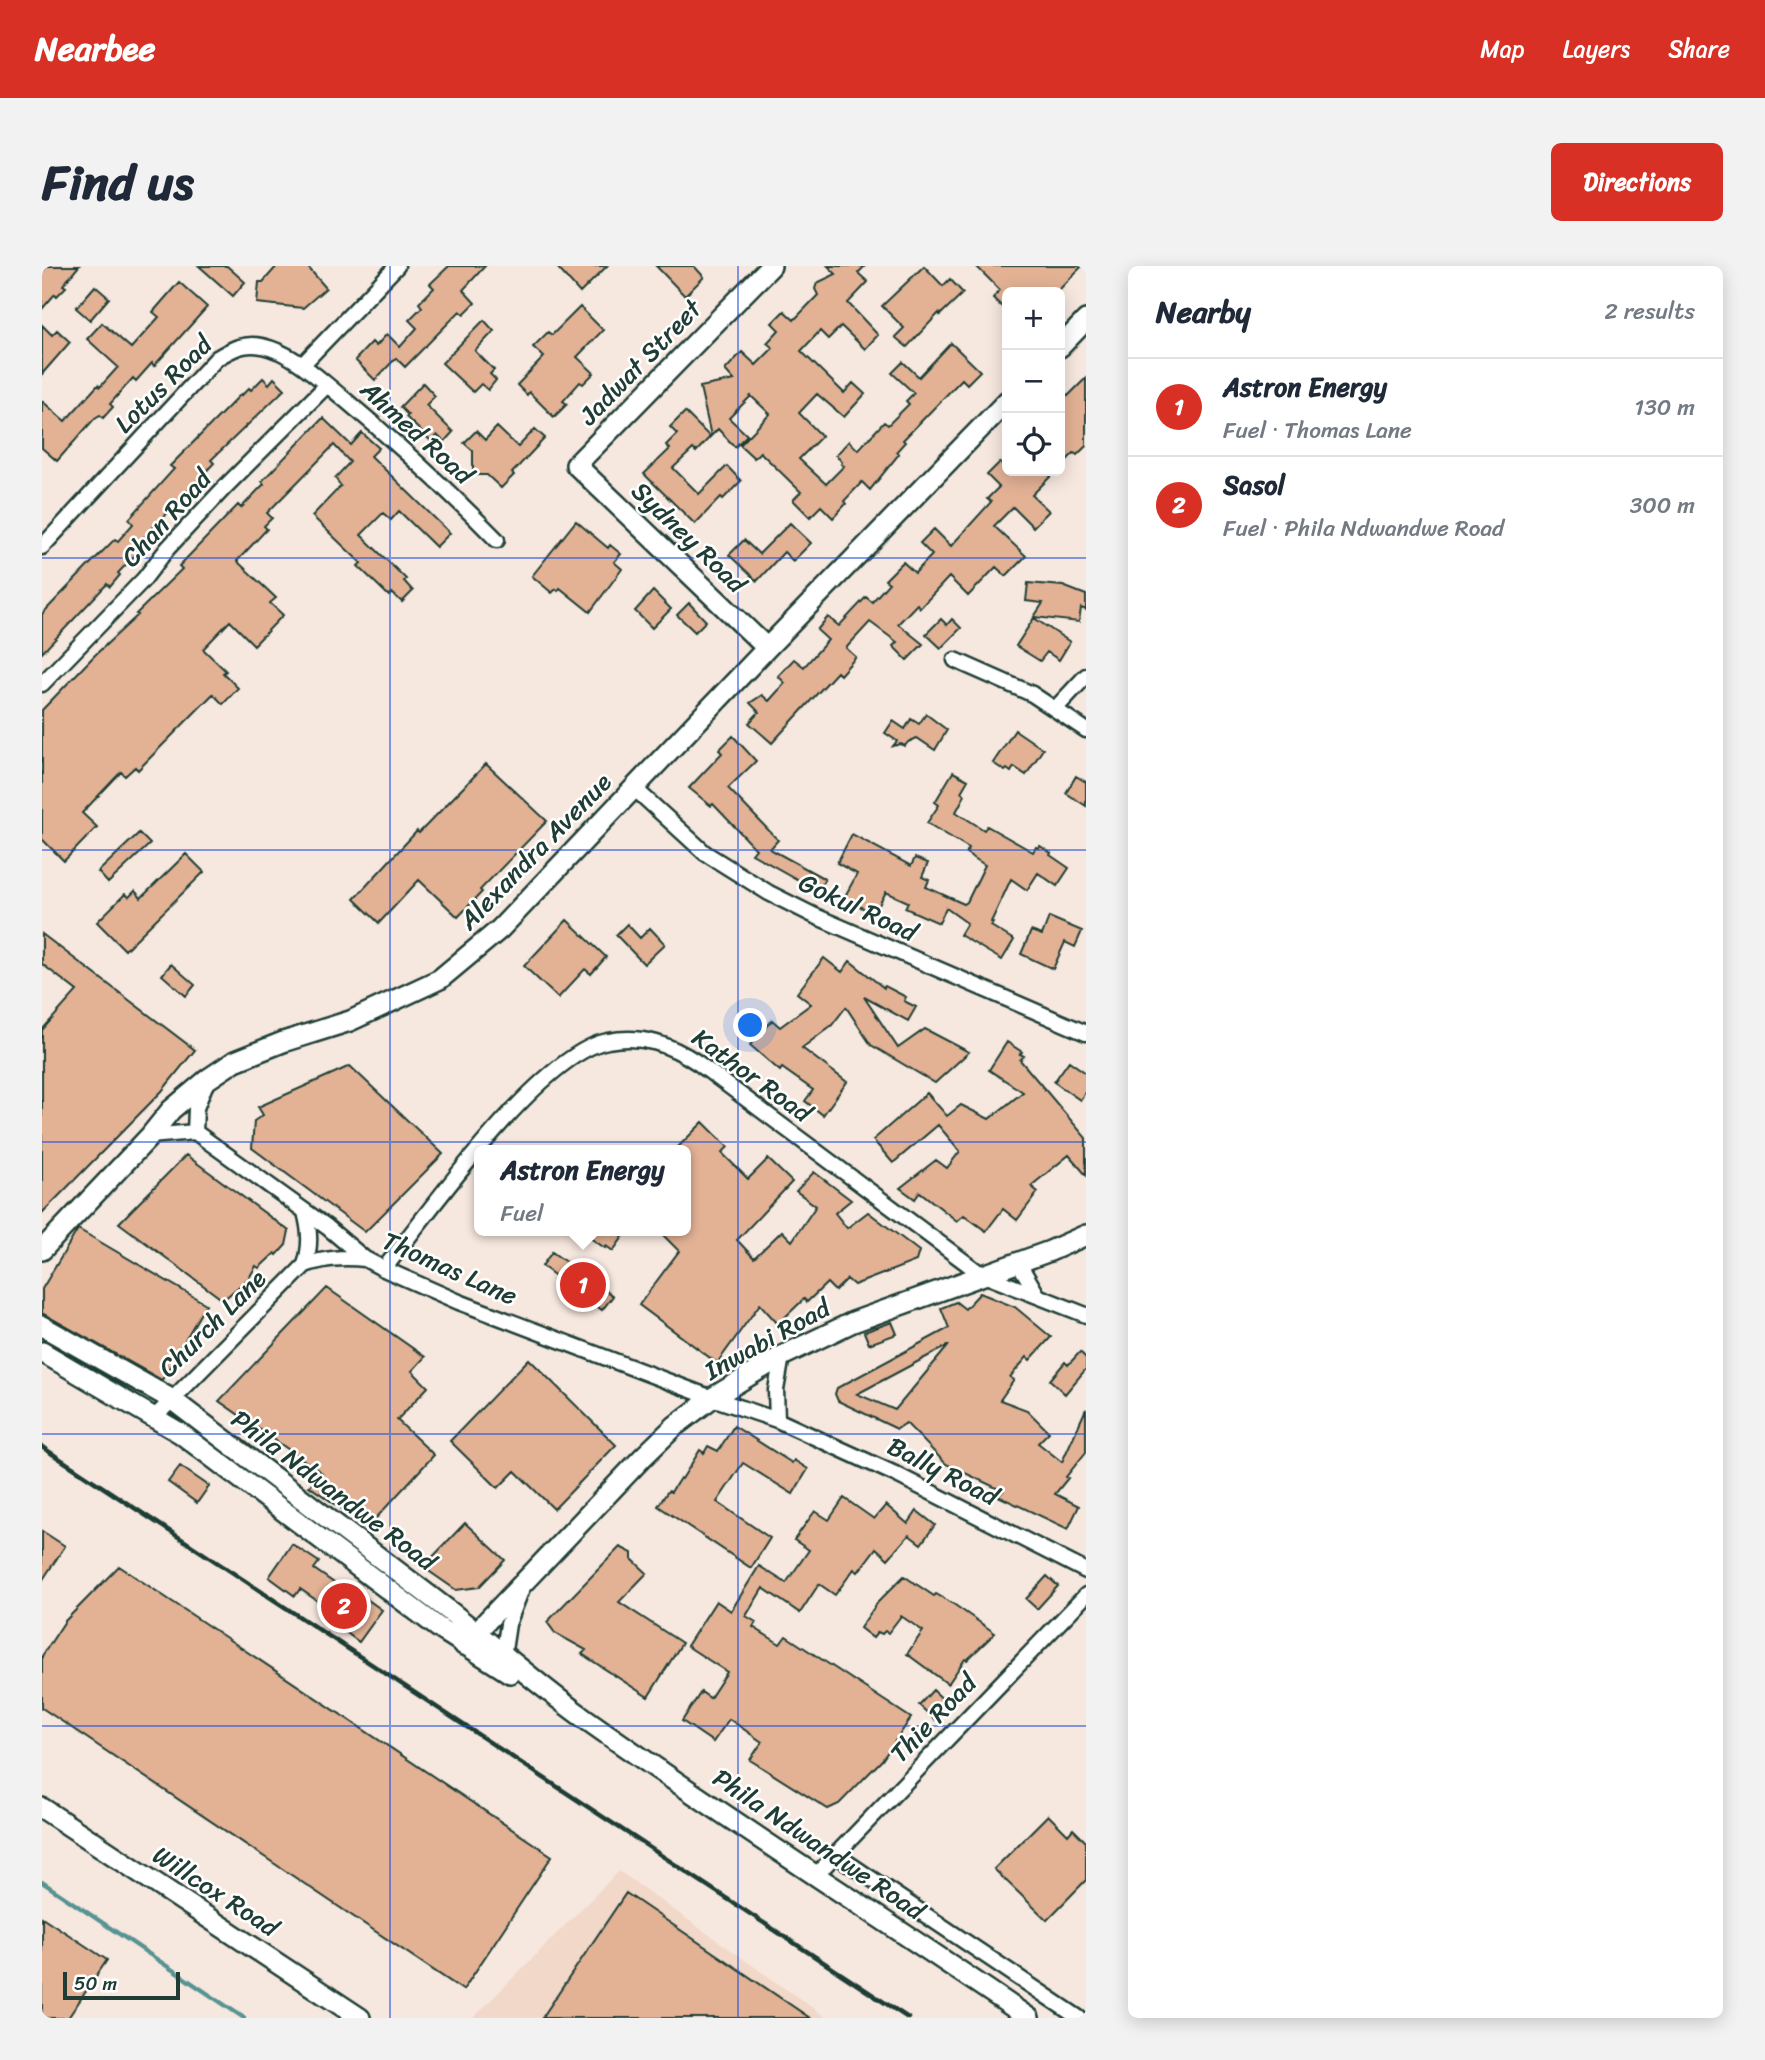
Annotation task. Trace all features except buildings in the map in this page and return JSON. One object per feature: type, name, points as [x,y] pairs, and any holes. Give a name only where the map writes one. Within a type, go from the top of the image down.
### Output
[{"type":"street","points":[[302,365],[397,266]]},
{"type":"street","name":"Jadwat Street","points":[[576,465],[771,266]]},
{"type":"street","points":[[1065,342],[1086,320]]},
{"type":"street","name":"Lotus Road","points":[[42,547],[217,358],[235,347],[249,345],[278,351],[302,365]]},
{"type":"street","name":"Ahmed Road","points":[[302,365],[386,434],[497,540]]},
{"type":"street","name":"Chan Road","points":[[42,684],[144,579],[209,503],[327,385]]},
{"type":"street","name":"Alexandra Avenue","points":[[42,1250],[150,1136],[171,1110],[208,1079],[235,1061],[283,1042],[350,1021],[440,979],[500,929],[633,787],[1002,406]]},
{"type":"street","name":"Sydney Road","points":[[576,465],[767,648]]},
{"type":"street","points":[[955,660],[1032,694],[1086,730]]},
{"type":"street","points":[[1055,709],[1086,676]]},
{"type":"street","name":"Gokul Road","points":[[633,787],[705,853],[769,893],[840,927],[1086,1033]]},
{"type":"street","name":"Kathor Road","points":[[483,1145],[558,1066],[588,1048],[607,1041],[629,1039],[663,1044],[698,1063],[981,1275],[1086,1315]]},
{"type":"street","points":[[150,1136],[195,1132],[196,1108],[208,1079]]},
{"type":"street","name":"Thomas Lane","points":[[195,1132],[365,1259],[384,1269],[459,1302],[712,1398]]},
{"type":"street","name":"Kathor Road","points":[[384,1269],[474,1156]]},
{"type":"street","name":"Church Lane","points":[[304,1212],[310,1243],[305,1265]]},
{"type":"street","name":"Inwabi Road","points":[[470,1639],[675,1426],[712,1398],[782,1356],[853,1322],[1086,1235]]},
{"type":"street","name":"Church Lane","points":[[155,1417],[305,1265],[337,1257],[365,1259]]},
{"type":"street","points":[[1018,1262],[1038,1296]]},
{"type":"street","name":"Phila Ndwandwe Road","points":[[42,1326],[171,1399],[470,1639],[503,1657],[580,1715]]},
{"type":"street","name":"Phila Ndwandwe Road","points":[[42,1352],[155,1417],[580,1715],[1029,2018]]},
{"type":"street","points":[[777,1420],[776,1390],[782,1356]]},
{"type":"street","name":"Bally Road","points":[[712,1398],[777,1420],[895,1474],[1086,1571]]},
{"type":"street","name":"Inwabi Road","points":[[503,1657],[513,1607],[528,1577]]},
{"type":"street","name":"Thie Road","points":[[816,1875],[1086,1595]]},
{"type":"street","name":"Willcox Road","points":[[42,1808],[360,2018]]},
{"type":"street","name":"Phila Ndwandwe Road","points":[[836,1855],[1079,2018]]},
{"type":"shaded area","points":[[619,1871],[827,2018],[473,2018]]},
{"type":"waterway","points":[[42,1882],[244,2018]]},
{"type":"railway","points":[[42,1447],[908,2018]]},
{"type":"place","name":"Astron Energy","points":[[583,1285]]},
{"type":"place","name":"Sasol","points":[[344,1606]]}]
